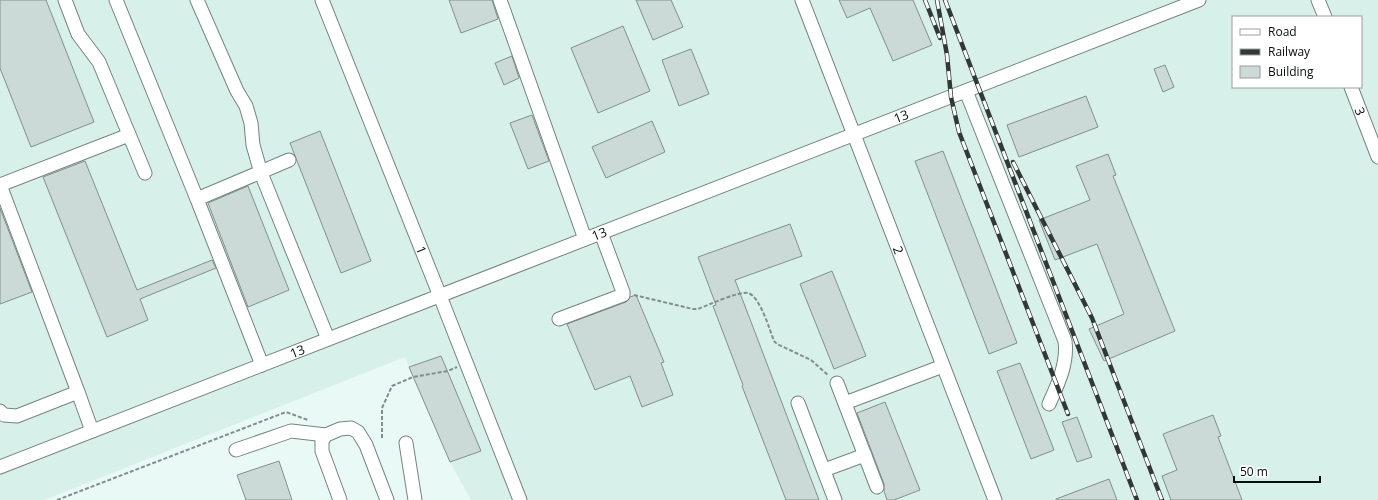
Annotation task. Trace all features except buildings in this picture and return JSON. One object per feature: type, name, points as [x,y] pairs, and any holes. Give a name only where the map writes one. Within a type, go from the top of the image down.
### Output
[{"type":"street","points":[[65,0],[78,34],[99,62],[145,173]]},
{"type":"street","points":[[116,0],[262,365]]},
{"type":"street","points":[[197,0],[237,90],[246,106],[251,123],[253,145],[261,173],[328,339]]},
{"type":"street","name":"1","points":[[322,0],[520,500]]},
{"type":"street","points":[[500,0],[585,239]]},
{"type":"street","name":"2","points":[[802,0],[995,500]]},
{"type":"street","name":"13","points":[[0,467],[1199,0]]},
{"type":"street","points":[[1318,0],[1325,16]]},
{"type":"street","name":"3","points":[[1351,88],[1378,157]]},
{"type":"street","points":[[966,91],[1065,341],[1067,351],[1065,361],[1050,404]]},
{"type":"street","points":[[92,431],[0,185],[129,135]]},
{"type":"street","points":[[196,199],[289,160]]},
{"type":"street","points":[[559,319],[622,295],[623,292],[601,233]]},
{"type":"street","points":[[845,403],[943,366]]},
{"type":"street","points":[[837,383],[877,487]]},
{"type":"street","points":[[0,411],[4,415],[17,416],[78,392]]},
{"type":"street","points":[[798,403],[835,500]]},
{"type":"street","points":[[236,450],[291,431],[326,435],[340,429],[351,428],[358,432],[366,445],[387,500]]},
{"type":"street","points":[[326,435],[322,441],[322,451],[340,500]]},
{"type":"street","points":[[406,443],[415,500]]},
{"type":"street","points":[[824,470],[864,455]]},
{"type":"path","points":[[623,292],[693,309],[698,309],[740,294],[748,293],[758,302],[774,341],[777,344],[812,360],[837,383]]},
{"type":"path","points":[[382,438],[382,408],[392,386],[413,377],[448,371]]},
{"type":"path","points":[[57,500],[286,412],[306,418],[311,422]]},
{"type":"shaded area","points":[[0,0],[1378,0],[1378,500],[471,500],[450,462],[405,357],[44,500],[0,500]]},
{"type":"railway","points":[[925,0],[940,38]]},
{"type":"railway","points":[[937,0],[947,55],[951,97],[959,132],[1068,414]]},
{"type":"railway","points":[[945,0],[1137,500]]},
{"type":"railway","points":[[1013,162],[1092,318],[1162,500]]}]
